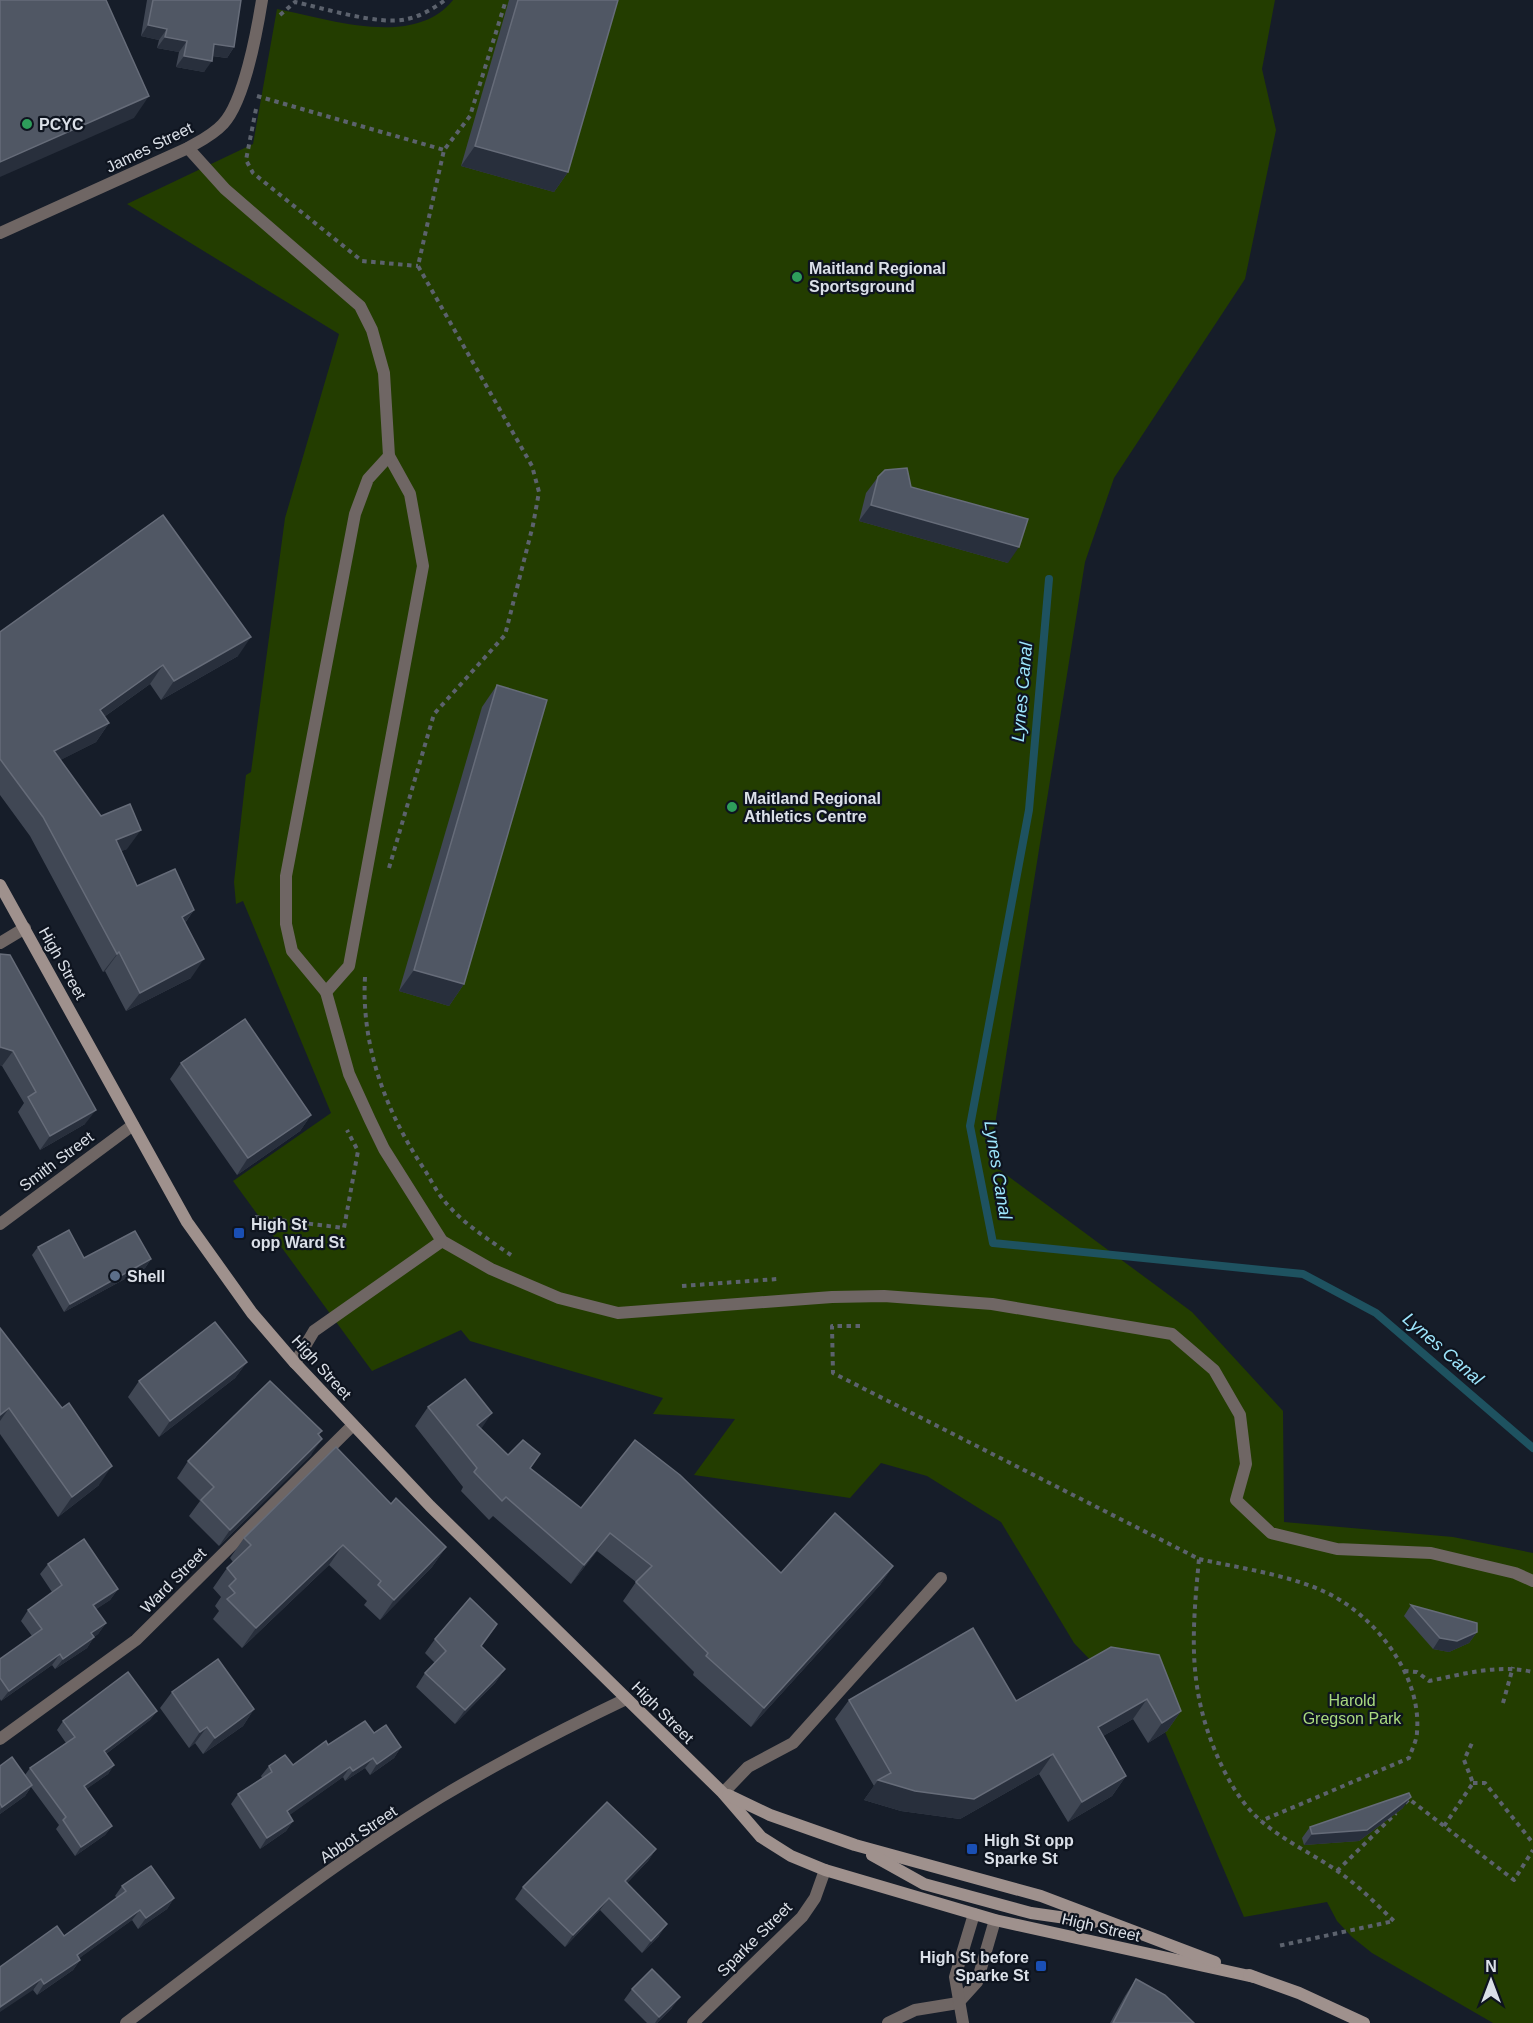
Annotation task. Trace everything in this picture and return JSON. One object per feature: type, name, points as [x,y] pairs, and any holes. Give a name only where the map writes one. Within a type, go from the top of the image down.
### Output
[{"type":"main road","name":"High Street","points":[[0,885],[188,1222],[252,1313],[295,1364],[430,1506],[723,1793],[761,1837],[791,1856],[825,1870],[995,1920],[1254,1977]]},
{"type":"main road","name":"High Street","points":[[723,1793],[770,1815],[855,1845],[1041,1896],[1299,1993],[1364,2023]]},
{"type":"main road","points":[[855,1845],[924,1884],[1030,1914],[1117,1926]]},
{"type":"main road","points":[[974,1914],[990,1902]]},
{"type":"main road","points":[[990,1902],[995,1920]]},
{"type":"street","name":"James Street","points":[[0,233],[188,148],[211,135],[225,123],[235,105],[250,60],[262,0]]},
{"type":"street","points":[[188,148],[225,189],[360,306],[372,330],[384,373],[389,456],[410,494],[423,566],[349,966],[326,992]]},
{"type":"street","points":[[389,456],[368,479],[355,514],[286,876],[286,924],[292,951],[326,992],[349,1074],[384,1149],[441,1240],[491,1269],[559,1298],[618,1313],[832,1297],[884,1296],[992,1304],[1172,1334],[1214,1370],[1240,1414],[1246,1464],[1236,1500],[1271,1533],[1337,1550],[1431,1553],[1505,1570],[1533,1581]]},
{"type":"street","points":[[0,943],[25,928]]},
{"type":"street","name":"Smith Street","points":[[0,1224],[133,1125]]},
{"type":"street","points":[[295,1364],[314,1331],[441,1240]]},
{"type":"street","name":"Ward Street","points":[[0,1739],[136,1641],[353,1425]]},
{"type":"street","points":[[723,1793],[748,1767],[794,1743],[941,1578]]},
{"type":"street","name":"Abbot Street","points":[[126,2023],[269,1914],[439,1799],[503,1761],[626,1699]]},
{"type":"street","name":"Sparke Street","points":[[693,2023],[802,1917],[815,1898],[825,1870]]},
{"type":"street","points":[[963,2023],[955,1977],[974,1914]]},
{"type":"street","points":[[888,2023],[915,2010],[958,2003],[976,1982],[995,1920]]},
{"type":"path","points":[[277,17],[295,2],[344,13],[405,20],[420,15],[445,0]]},
{"type":"path","points":[[388,870],[434,714],[505,635],[539,492],[532,466],[418,266],[444,150],[470,116],[506,0]]},
{"type":"path","points":[[260,84],[246,160],[253,173],[362,261],[418,266]]},
{"type":"path","points":[[239,90],[444,150]]},
{"type":"path","points":[[366,965],[364,999],[369,1045],[378,1079],[406,1141],[446,1203],[481,1234],[513,1256]]},
{"type":"path","points":[[255,1217],[344,1228],[358,1151],[347,1130]]},
{"type":"path","points":[[680,1287],[784,1279]]},
{"type":"path","points":[[860,1326],[832,1326],[833,1373],[1199,1559],[1323,1591],[1361,1615],[1392,1649],[1404,1671],[1416,1707],[1417,1733],[1409,1758],[1261,1821]]},
{"type":"path","points":[[1199,1559],[1193,1624],[1198,1701],[1208,1736],[1225,1772],[1245,1804],[1261,1821],[1337,1871],[1395,1922],[1278,1946]]},
{"type":"path","points":[[1404,1671],[1417,1672],[1429,1681],[1485,1669],[1513,1667],[1533,1672]]},
{"type":"path","points":[[1503,1703],[1513,1667]]},
{"type":"path","points":[[1472,1743],[1464,1760],[1473,1783]]},
{"type":"path","points":[[1444,1826],[1473,1783]]},
{"type":"path","points":[[1473,1783],[1485,1784],[1533,1843]]},
{"type":"path","points":[[1337,1871],[1409,1799],[1514,1880],[1533,1850]]},
{"type":"green space","name":"Harold Gregson Park","points":[[453,0],[1275,0],[1262,69],[1276,130],[1245,279],[1114,478],[1085,562],[989,1162],[1192,1312],[1283,1411],[1284,1522],[1453,1537],[1533,1553],[1533,2023],[1493,2023],[1372,1953],[1337,1921],[1327,1902],[1244,1917],[1142,1678],[1097,1667],[1074,1643],[1001,1522],[927,1476],[881,1463],[850,1498],[694,1475],[735,1419],[653,1414],[663,1398],[470,1341],[461,1330],[372,1371],[233,1181],[331,1113],[243,901],[236,904],[234,882],[246,775],[251,772],[285,518],[339,334],[127,204],[253,144],[277,9],[370,27],[394,27],[416,23],[436,15]]},
{"type":"building","points":[[0,0],[106,0],[149,96],[0,162]]},
{"type":"building","points":[[153,0],[241,0],[234,47],[214,44],[212,61],[184,56],[187,41],[165,37],[167,29],[148,25]]},
{"type":"building","points":[[518,0],[618,0],[568,172],[475,146]]},
{"type":"building","points":[[907,468],[911,487],[1028,519],[1019,547],[871,505],[878,477],[885,470]]},
{"type":"building","points":[[163,515],[251,637],[174,681],[163,665],[100,710],[109,723],[54,751],[101,816],[130,804],[141,830],[116,840],[137,886],[175,869],[194,910],[182,917],[204,959],[140,993],[43,817],[0,759],[0,632]]},
{"type":"building","points":[[497,685],[547,700],[464,984],[414,970]]},
{"type":"building","points":[[0,954],[10,955],[96,1110],[50,1136],[28,1097],[36,1092],[13,1051],[0,1047]]},
{"type":"building","points":[[245,1019],[311,1115],[248,1158],[181,1063]]},
{"type":"building","points":[[69,1230],[84,1258],[135,1231],[151,1259],[70,1304],[38,1247]]},
{"type":"building","points":[[215,1322],[247,1362],[170,1421],[139,1381]]},
{"type":"building","points":[[0,1328],[62,1408],[69,1403],[112,1466],[72,1497],[9,1408],[0,1415]]},
{"type":"building","points":[[465,1379],[492,1413],[477,1425],[508,1455],[523,1440],[540,1454],[530,1468],[581,1508],[635,1440],[680,1475],[781,1573],[835,1513],[893,1566],[764,1708],[706,1656],[708,1653],[636,1582],[652,1566],[610,1533],[584,1565],[506,1497],[502,1501],[474,1472],[477,1468],[428,1407]]},
{"type":"building","points":[[270,1381],[322,1431],[318,1434],[322,1439],[230,1530],[201,1500],[214,1487],[188,1461]]},
{"type":"building","points":[[336,1447],[391,1504],[396,1498],[446,1547],[394,1600],[378,1585],[381,1581],[343,1545],[256,1628],[227,1599],[235,1593],[229,1586],[236,1579],[227,1568],[251,1545],[244,1538]]},
{"type":"building","points":[[84,1539],[118,1589],[93,1605],[106,1623],[91,1633],[94,1637],[63,1659],[60,1654],[9,1691],[0,1678],[0,1659],[42,1629],[28,1610],[62,1585],[48,1564]]},
{"type":"building","points":[[470,1598],[497,1624],[481,1646],[505,1669],[465,1710],[425,1673],[446,1651],[435,1639]]},
{"type":"building","points":[[1411,1605],[1477,1623],[1477,1632],[1457,1641],[1440,1638]]},
{"type":"building","points":[[973,1628],[1016,1701],[1111,1647],[1159,1655],[1181,1711],[1162,1723],[1147,1699],[1098,1727],[1126,1776],[1082,1802],[1053,1754],[974,1799],[915,1791],[878,1780],[891,1773],[849,1700]]},
{"type":"building","points":[[218,1659],[254,1709],[215,1738],[207,1727],[200,1732],[172,1692]]},
{"type":"building","points":[[128,1672],[157,1711],[104,1751],[114,1765],[84,1786],[112,1826],[81,1847],[63,1820],[66,1817],[30,1768],[75,1737],[63,1721]]},
{"type":"building","points":[[365,1721],[374,1733],[386,1725],[401,1747],[377,1764],[373,1758],[353,1771],[350,1767],[287,1811],[293,1821],[267,1838],[238,1794],[272,1772],[269,1766],[285,1755],[293,1765],[326,1741],[328,1745]]},
{"type":"building","points":[[12,1757],[32,1785],[2,1807],[0,1803],[0,1766]]},
{"type":"building","points":[[1409,1793],[1411,1797],[1367,1830],[1312,1834],[1310,1827]]},
{"type":"building","points":[[607,1802],[656,1849],[625,1881],[667,1924],[651,1941],[609,1898],[573,1935],[523,1887]]},
{"type":"building","points":[[151,1866],[174,1898],[146,1918],[140,1910],[77,1955],[80,1960],[44,1984],[41,1979],[0,2007],[0,1967],[57,1926],[64,1936],[126,1891],[122,1886]]},
{"type":"building","points":[[652,1969],[680,1997],[659,2017],[632,1989]]},
{"type":"building","points":[[1136,1979],[1165,1995],[1194,2023],[1113,2023]]},
{"type":"waterway","name":"Lynes Canal","points":[[1049,579],[1029,810],[970,1126],[993,1243],[1303,1274],[1376,1313],[1533,1448]]},
{"type":"place","name":"PCYC","points":[[27,124]]},
{"type":"place","name":"Maitland Regional Sportsground","points":[[797,277]]},
{"type":"place","name":"Maitland Regional Athletics Centre","points":[[732,807]]},
{"type":"place","name":"High St opp Ward St","points":[[239,1233]]},
{"type":"place","name":"Shell","points":[[115,1276]]},
{"type":"place","name":"High St opp Sparke St","points":[[972,1849]]},
{"type":"place","name":"High St before Sparke St","points":[[1041,1966]]}]
